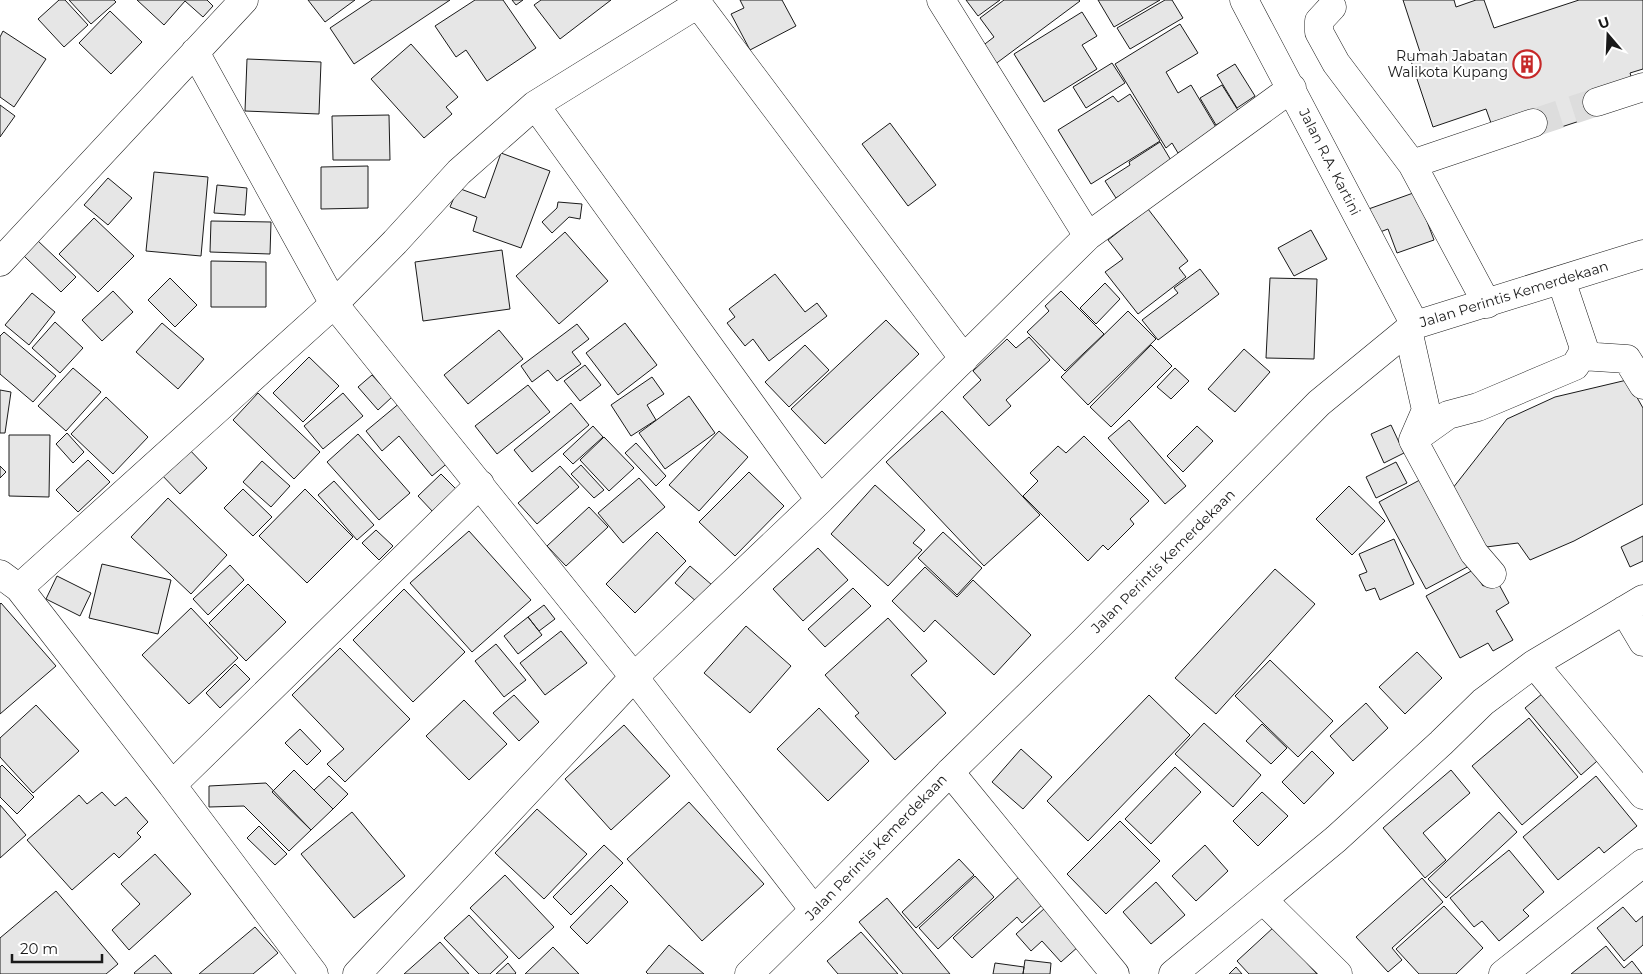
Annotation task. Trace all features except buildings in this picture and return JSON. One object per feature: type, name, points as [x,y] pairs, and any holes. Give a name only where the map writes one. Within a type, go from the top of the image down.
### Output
[{"type":"street","points":[[0,262],[244,0]]},
{"type":"street","points":[[941,0],[1088,236]]},
{"type":"street","name":"Jalan R.A. Kartini","points":[[1244,0],[1292,88],[1411,328],[1426,410],[1413,440]]},
{"type":"street","points":[[314,974],[172,785],[10,581],[334,304],[395,242],[459,172],[535,105],[700,2],[964,359]]},
{"type":"street","points":[[1332,7],[1319,21],[1319,32],[1336,62],[1412,164],[1487,304]]},
{"type":"street","points":[[195,52],[334,304],[634,677],[814,910]]},
{"type":"street","points":[[1597,102],[1643,87]]},
{"type":"street","points":[[357,974],[634,677],[820,500],[1088,236],[1292,88]]},
{"type":"street","points":[[535,105],[820,500]]},
{"type":"street","points":[[1412,164],[1533,123]]},
{"type":"street","name":"Jalan Perintis Kemerdekaan","points":[[749,974],[950,772],[1084,641],[1319,403],[1411,328],[1643,254]]},
{"type":"street","points":[[1492,574],[1474,553],[1413,440],[1448,415],[1478,407],[1575,366],[1584,348],[1561,280]]},
{"type":"street","points":[[1581,356],[1627,359],[1643,385]]},
{"type":"street","points":[[172,785],[480,484]]},
{"type":"street","points":[[1173,974],[1336,839],[1441,743],[1482,702],[1534,664],[1633,605],[1643,642]]},
{"type":"street","points":[[1534,664],[1643,795]]},
{"type":"street","points":[[950,772],[1115,974]]},
{"type":"street","points":[[1503,974],[1643,863]]},
{"type":"street","points":[[1263,900],[1338,974]]},
{"type":"tunnel","points":[[1533,123],[1597,102]]},
{"type":"place","name":"Rumah Jabatan Walikota Kupang","points":[[1527,64]]}]
